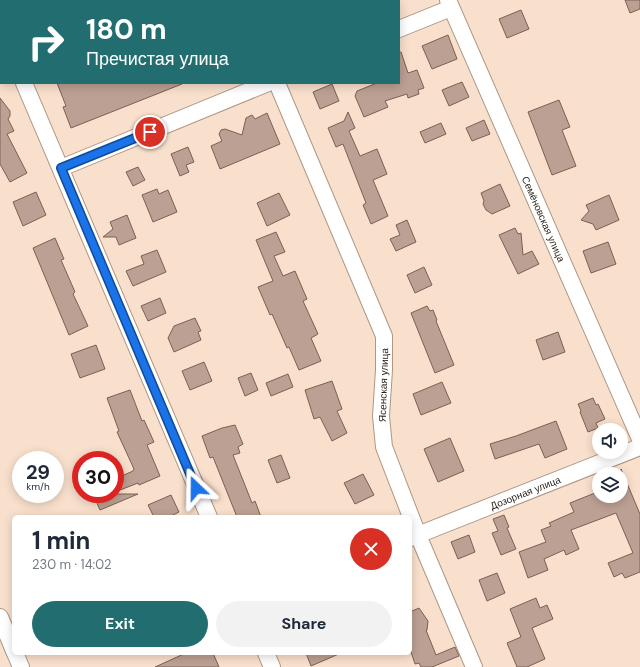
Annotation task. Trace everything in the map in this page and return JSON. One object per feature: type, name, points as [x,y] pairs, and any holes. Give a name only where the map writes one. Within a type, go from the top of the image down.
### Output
[{"type":"street","points":[[400,29],[449,4]]},
{"type":"street","name":"Семёновская улица","points":[[449,4],[640,439]]},
{"type":"street","points":[[24,84],[208,515]]},
{"type":"street","points":[[61,168],[266,84]]},
{"type":"street","name":"Ясенская улица","points":[[278,84],[384,336],[384,370],[381,416],[384,447],[407,515]]},
{"type":"street","name":"Дозорная улица","points":[[414,537],[640,447]]},
{"type":"street","name":"Ясенская улица","points":[[414,537],[474,667]]},
{"type":"street","points":[[0,617],[12,647]]},
{"type":"street","points":[[15,655],[21,667]]},
{"type":"street","points":[[267,655],[272,667]]},
{"type":"building","points":[[625,0],[640,0],[640,9],[630,13]]},
{"type":"building","points":[[521,10],[529,29],[507,38],[499,19]]},
{"type":"building","points":[[448,35],[457,59],[432,69],[422,46]]},
{"type":"building","points":[[400,52],[408,73],[417,70],[424,88],[418,90],[419,94],[408,98],[407,94],[385,101],[388,107],[364,117],[355,96],[357,91],[374,84],[400,84]]},
{"type":"building","points":[[462,82],[469,97],[449,106],[442,90]]},
{"type":"building","points":[[57,84],[182,84],[71,128],[63,107],[66,106]]},
{"type":"building","points":[[332,84],[339,101],[320,109],[313,92]]},
{"type":"building","points":[[0,98],[10,111],[10,116],[8,119],[14,131],[7,134],[27,173],[10,182],[0,164]]},
{"type":"building","points":[[559,100],[570,127],[562,130],[576,166],[552,175],[528,112]]},
{"type":"building","points":[[348,112],[355,128],[349,131],[360,156],[377,149],[387,174],[373,180],[388,216],[371,224],[363,205],[366,203],[343,144],[336,147],[328,128],[344,121]]},
{"type":"building","points":[[267,113],[280,144],[220,169],[211,146],[222,141],[219,134],[221,130],[225,129],[242,135],[246,118],[252,115],[255,119]]},
{"type":"building","points":[[484,120],[490,134],[472,141],[466,128]]},
{"type":"building","points":[[441,123],[446,134],[425,143],[420,132]]},
{"type":"building","points":[[188,147],[194,162],[186,165],[189,172],[180,176],[171,154]]},
{"type":"building","points":[[138,167],[145,180],[133,186],[126,172]]},
{"type":"building","points":[[500,184],[510,206],[492,214],[486,210],[481,193]]},
{"type":"building","points":[[157,189],[159,194],[168,190],[177,212],[153,222],[142,195]]},
{"type":"building","points":[[36,192],[46,215],[23,226],[13,202]]},
{"type":"building","points":[[279,193],[290,215],[267,226],[257,203]]},
{"type":"building","points":[[609,195],[619,220],[596,230],[593,224],[581,220],[589,211],[586,205]]},
{"type":"building","points":[[127,215],[136,238],[119,245],[116,237],[103,237],[113,229],[110,222]]},
{"type":"building","points":[[407,220],[416,242],[396,251],[390,239],[400,235],[396,225]]},
{"type":"building","points":[[515,228],[518,234],[521,233],[523,255],[532,251],[539,264],[518,274],[499,235]]},
{"type":"building","points":[[276,232],[285,252],[274,256],[283,276],[295,271],[307,299],[303,301],[318,334],[311,338],[321,361],[299,370],[289,347],[287,348],[272,314],[270,315],[258,287],[273,281],[256,240]]},
{"type":"building","points":[[55,238],[64,259],[61,260],[75,292],[73,294],[88,326],[69,335],[33,248]]},
{"type":"building","points":[[608,242],[616,264],[591,273],[583,251]]},
{"type":"building","points":[[157,250],[166,272],[133,286],[126,271],[144,264],[141,256]]},
{"type":"building","points":[[424,267],[432,285],[415,293],[407,275]]},
{"type":"building","points":[[160,298],[166,313],[148,321],[141,306]]},
{"type":"building","points":[[427,306],[430,311],[433,310],[454,365],[435,373],[411,313]]},
{"type":"building","points":[[195,318],[201,331],[198,332],[201,340],[174,352],[168,338],[174,326]]},
{"type":"building","points":[[558,332],[565,352],[543,360],[536,340]]},
{"type":"building","points":[[96,345],[105,369],[80,378],[71,354]]},
{"type":"building","points":[[204,362],[212,381],[190,390],[182,371]]},
{"type":"building","points":[[251,373],[258,390],[245,396],[238,378]]},
{"type":"building","points":[[288,374],[293,387],[271,396],[266,383]]},
{"type":"building","points":[[332,381],[342,409],[337,411],[347,433],[332,441],[320,417],[314,419],[305,390]]},
{"type":"building","points":[[442,382],[451,403],[421,415],[413,394]]},
{"type":"building","points":[[130,390],[142,421],[144,420],[154,442],[147,445],[160,476],[139,485],[138,483],[124,488],[124,475],[133,471],[134,469],[117,432],[119,431],[107,398]]},
{"type":"building","points":[[593,398],[596,405],[598,404],[605,419],[592,423],[592,430],[588,432],[578,404]]},
{"type":"building","points":[[556,421],[567,449],[545,458],[539,444],[495,459],[490,444]]},
{"type":"building","points":[[235,425],[243,444],[238,447],[240,453],[233,455],[252,503],[255,501],[260,515],[236,515],[213,457],[210,458],[202,436],[222,428]]},
{"type":"building","points":[[450,438],[464,471],[438,482],[424,449]]},
{"type":"building","points":[[281,455],[290,478],[277,483],[268,460]]},
{"type":"building","points":[[363,474],[374,495],[355,504],[344,483]]},
{"type":"building","points":[[628,486],[640,514],[640,572],[625,578],[622,573],[614,577],[608,563],[633,553],[616,513],[571,530],[579,549],[566,555],[564,550],[544,559],[548,570],[528,578],[519,552],[546,542],[541,530],[551,526],[549,523],[574,512],[570,503],[592,494],[592,503],[628,503]]},
{"type":"building","points":[[124,494],[138,494],[124,500]]},
{"type":"building","points":[[171,495],[179,512],[173,515],[153,515],[148,505]]},
{"type":"building","points":[[97,503],[117,503],[100,510]]},
{"type":"building","points":[[504,515],[509,527],[507,528],[516,549],[501,555],[492,533],[498,531],[493,519]]},
{"type":"building","points":[[469,535],[475,552],[458,559],[451,542]]},
{"type":"building","points":[[497,573],[505,593],[487,601],[479,580]]},
{"type":"building","points":[[536,598],[540,608],[547,605],[553,619],[532,628],[545,659],[527,667],[517,667],[507,643],[521,637],[510,609]]},
{"type":"building","points":[[419,608],[428,621],[426,630],[436,655],[455,647],[459,656],[432,667],[421,667],[419,663],[415,664],[412,655],[412,611]]},
{"type":"building","points":[[182,655],[214,655],[219,667],[155,667]]},
{"type":"building","points":[[307,655],[336,655],[311,666]]},
{"type":"route","points":[[150,132],[61,168],[196,488]]}]
